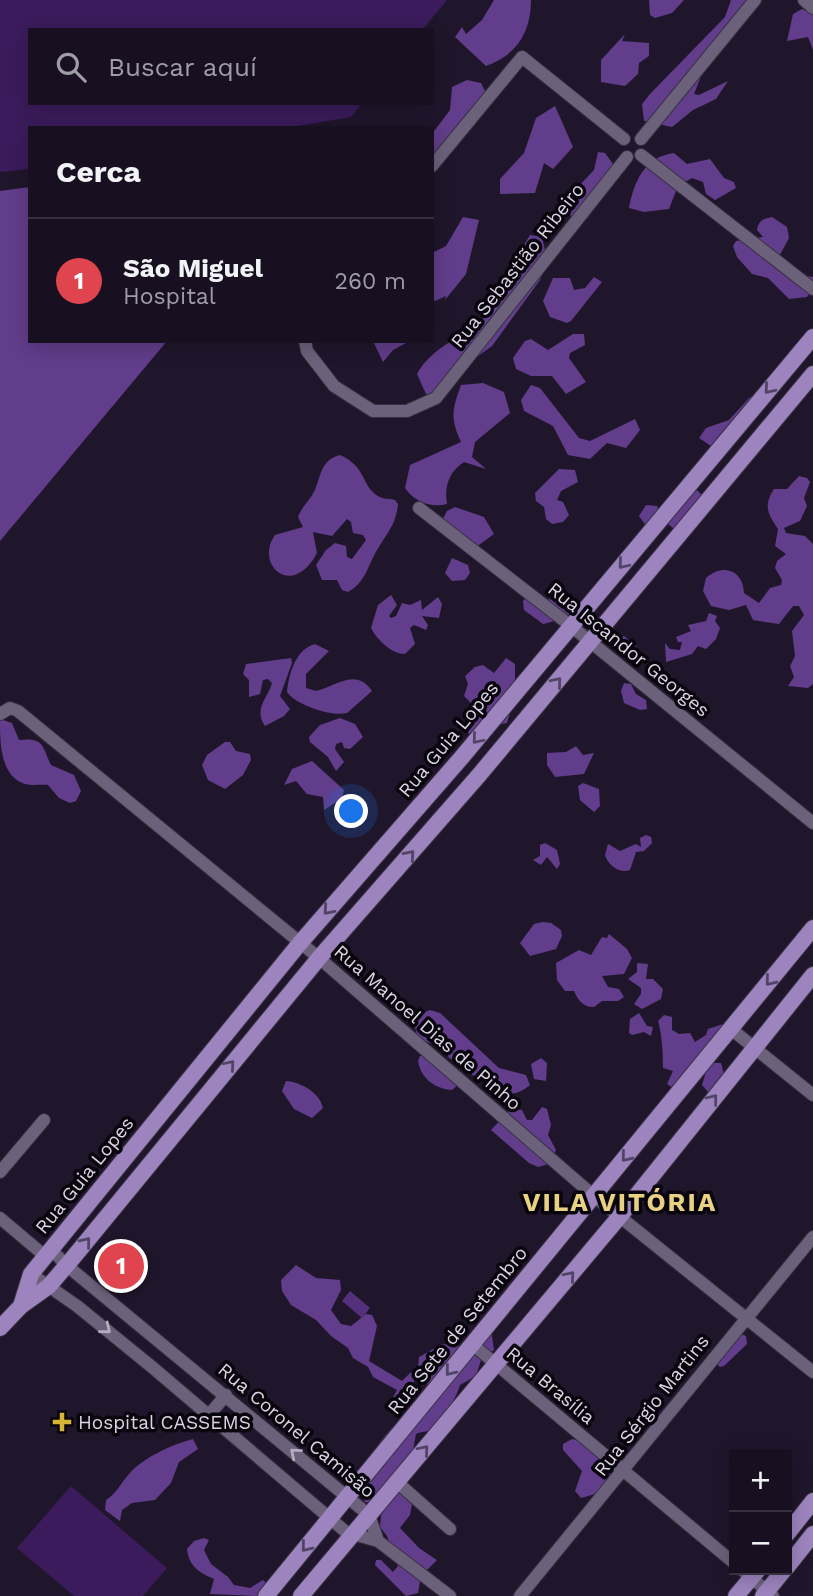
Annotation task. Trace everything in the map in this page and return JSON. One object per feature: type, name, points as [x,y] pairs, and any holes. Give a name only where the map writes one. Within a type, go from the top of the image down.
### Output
[{"type":"main road","name":"Rua Guia Lopes","points":[[21,1306],[31,1274],[300,943],[813,337]]},
{"type":"main road","name":"Rua Guia Lopes","points":[[0,1328],[21,1306],[49,1286],[319,958],[480,774],[813,374]]},
{"type":"main road","name":"Rua Sete de Setembro","points":[[266,1596],[813,928]]},
{"type":"main road","points":[[301,1596],[620,1216],[813,975]]},
{"type":"main road","points":[[158,1117],[176,1132]]},
{"type":"main road","points":[[792,1528],[813,1502]]},
{"type":"main road","points":[[792,1560],[813,1535]]},
{"type":"main road","points":[[736,1596],[748,1575]]},
{"type":"main road","points":[[768,1594],[780,1575]]},
{"type":"street","points":[[641,139],[755,0]]},
{"type":"street","points":[[804,0],[813,8]]},
{"type":"street","points":[[434,164],[522,57],[624,139]]},
{"type":"street","points":[[636,136],[641,139],[644,150],[641,155],[636,158],[627,157],[621,150],[624,139],[636,136]]},
{"type":"street","points":[[641,155],[813,289]]},
{"type":"street","name":"Rua Sebastião Ribeiro","points":[[305,343],[307,351],[334,386],[373,411],[407,411],[436,398],[627,157]]},
{"type":"street","name":"Rua Iscandor Georges","points":[[419,508],[571,626],[813,823]]},
{"type":"street","name":"Rua Manoel Dias de Pinho","points":[[0,714],[9,708],[18,711],[319,958],[594,1196],[813,1371]]},
{"type":"street","points":[[731,1028],[813,1095]]},
{"type":"street","points":[[0,1172],[44,1120]]},
{"type":"street","name":"Rua Coronel Camisão","points":[[0,1218],[66,1265],[369,1515],[378,1541]]},
{"type":"street","name":"Rua Sérgio Martins","points":[[520,1596],[813,1237]]},
{"type":"street","points":[[31,1274],[209,1415],[351,1536],[378,1541],[450,1596]]},
{"type":"street","name":"Rua Brasília","points":[[472,1344],[729,1559]]},
{"type":"street","points":[[209,1415],[226,1395]]},
{"type":"street","points":[[397,1482],[450,1529]]},
{"type":"street","points":[[752,1575],[768,1594]]},
{"type":"shaded area","points":[[0,0],[447,0],[424,28],[28,28],[28,105],[360,105],[351,117],[297,126],[28,126],[28,169],[0,172]]},
{"type":"shaded area","points":[[494,0],[531,0],[530,12],[525,32],[514,49],[486,66],[455,37],[462,27],[466,34],[482,20]]},
{"type":"shaded area","points":[[649,0],[684,0],[672,13],[655,18],[650,15]]},
{"type":"shaded area","points":[[731,0],[763,0],[753,5],[704,69],[694,94],[699,95],[728,81],[716,99],[693,110],[672,127],[644,121],[642,104],[725,17]]},
{"type":"shaded area","points":[[802,9],[813,14],[813,50],[808,37],[787,41],[793,14]]},
{"type":"shaded area","points":[[625,34],[622,41],[649,43],[649,56],[639,63],[638,74],[625,86],[601,82],[601,60]]},
{"type":"shaded area","points":[[467,80],[481,83],[486,93],[434,154],[434,131],[450,110],[452,87]]},
{"type":"shaded area","points":[[555,106],[573,147],[553,169],[544,163],[535,193],[500,194],[500,179],[524,153],[536,118]]},
{"type":"shaded area","points":[[598,152],[605,153],[616,168],[588,218],[579,223],[566,211],[565,201],[594,170]]},
{"type":"shaded area","points":[[674,153],[687,164],[710,159],[724,178],[734,182],[736,188],[715,200],[706,194],[703,182],[692,178],[678,186],[669,209],[644,212],[629,208],[642,172],[655,160]]},
{"type":"shaded area","points":[[28,187],[28,343],[165,343],[0,541],[0,191]]},
{"type":"shaded area","points":[[463,217],[479,220],[466,274],[445,300],[446,296],[435,301],[434,252],[446,246]]},
{"type":"shaded area","points":[[772,217],[787,227],[789,238],[776,262],[787,273],[813,277],[813,289],[807,297],[789,299],[768,278],[752,274],[737,257],[733,246],[736,241],[763,237],[757,230],[759,224]]},
{"type":"shaded area","points":[[530,235],[542,237],[547,259],[540,280],[492,346],[474,359],[436,398],[426,394],[417,374],[432,356],[485,314],[501,279]]},
{"type":"shaded area","points":[[594,277],[602,282],[571,321],[567,323],[550,317],[543,301],[553,278],[570,278],[574,290],[585,288]]},
{"type":"shaded area","points":[[573,334],[584,334],[585,345],[570,353],[569,358],[586,382],[566,394],[552,376],[531,376],[516,369],[513,358],[525,341],[531,339],[548,350]]},
{"type":"shaded area","points":[[374,343],[406,343],[393,350],[383,362]]},
{"type":"shaded area","points":[[483,383],[504,392],[510,413],[475,442],[472,457],[486,469],[464,462],[455,470],[446,491],[447,504],[435,505],[418,500],[405,488],[410,465],[461,442],[454,414],[461,385]]},
{"type":"shaded area","points":[[531,385],[540,388],[579,438],[590,441],[635,419],[640,430],[626,448],[607,443],[590,459],[568,455],[553,426],[524,411],[521,400]]},
{"type":"shaded area","points":[[750,397],[758,401],[717,450],[699,438],[706,428],[729,420]]},
{"type":"shaded area","points":[[340,455],[355,465],[373,492],[382,498],[395,500],[398,504],[393,523],[366,574],[359,584],[348,592],[342,590],[337,580],[322,580],[316,565],[326,550],[335,543],[346,546],[347,557],[352,559],[366,540],[363,535],[353,533],[351,522],[347,519],[332,536],[313,532],[317,553],[307,567],[297,574],[287,576],[279,572],[272,566],[269,557],[275,535],[303,527],[299,514],[314,492],[325,465],[333,457]]},
{"type":"shaded area","points":[[559,469],[575,470],[578,482],[561,491],[557,500],[563,502],[569,515],[563,522],[552,524],[546,519],[544,507],[536,501],[535,493]]},
{"type":"shaded area","points":[[799,476],[810,482],[804,498],[807,506],[800,521],[784,528],[786,533],[805,536],[813,544],[813,684],[808,688],[788,686],[794,677],[790,666],[795,656],[792,631],[804,615],[799,606],[793,606],[779,624],[753,620],[746,605],[729,610],[711,606],[703,591],[706,578],[712,573],[725,570],[736,574],[743,585],[744,593],[759,603],[770,588],[781,585],[782,580],[775,568],[777,561],[786,554],[775,546],[778,529],[769,514],[768,505],[774,489],[787,489]]},
{"type":"shaded area","points":[[696,489],[705,498],[674,529],[666,522],[647,527],[639,516],[646,505],[657,506],[659,511]]},
{"type":"shaded area","points":[[455,507],[484,517],[494,534],[476,547],[441,522],[447,511]]},
{"type":"shaded area","points":[[452,558],[468,565],[470,573],[465,580],[452,581],[445,573]]},
{"type":"shaded area","points":[[391,595],[397,605],[389,616],[391,618],[396,616],[402,603],[410,605],[421,600],[422,610],[438,597],[442,604],[439,618],[422,616],[428,625],[426,630],[414,625],[410,628],[415,644],[405,654],[385,646],[371,628],[378,605]]},
{"type":"shaded area","points":[[564,595],[574,602],[575,608],[560,619],[543,624],[524,610],[523,601],[527,596],[554,600]]},
{"type":"shaded area","points":[[709,613],[717,616],[715,621],[720,628],[716,639],[706,649],[698,646],[692,654],[666,662],[665,643],[670,649],[680,650],[682,642],[678,642],[676,637],[691,631],[688,625],[706,621]]},
{"type":"shaded area","points":[[624,636],[638,648],[632,658],[614,649],[613,639]]},
{"type":"shaded area","points":[[315,644],[329,651],[306,674],[306,688],[316,691],[353,679],[366,684],[372,691],[347,713],[314,709],[287,692],[298,656]]},
{"type":"shaded area","points":[[291,658],[292,663],[280,696],[290,709],[284,716],[265,726],[260,714],[272,683],[268,679],[263,680],[260,694],[249,697],[249,680],[243,674],[246,664]]},
{"type":"shaded area","points":[[506,658],[515,664],[515,680],[519,684],[507,723],[501,724],[492,735],[472,738],[466,729],[474,715],[470,702],[464,696],[468,684],[465,676],[475,667],[483,665],[494,673]]},
{"type":"shaded area","points":[[624,683],[631,684],[636,694],[646,700],[647,709],[640,710],[624,703],[621,691]]},
{"type":"shaded area","points":[[340,718],[355,724],[363,737],[350,749],[344,748],[342,742],[336,744],[335,749],[344,762],[336,771],[328,757],[310,742],[309,737],[320,725]]},
{"type":"shaded area","points":[[0,719],[12,723],[19,740],[33,740],[41,744],[51,765],[74,775],[81,791],[76,801],[70,803],[59,798],[48,785],[25,784],[11,774],[3,758]]},
{"type":"shaded area","points":[[225,742],[230,742],[236,751],[250,754],[251,760],[243,775],[225,789],[208,780],[202,765],[207,755]]},
{"type":"shaded area","points":[[576,746],[583,755],[594,753],[584,774],[555,777],[547,765],[547,753],[566,752]]},
{"type":"shaded area","points":[[312,761],[344,790],[342,798],[324,810],[323,797],[307,794],[296,781],[284,785],[292,769]]},
{"type":"shaded area","points":[[583,783],[599,789],[600,806],[594,812],[580,800],[578,786]]},
{"type":"shaded area","points":[[646,835],[651,837],[652,843],[644,851],[636,852],[630,870],[614,868],[605,855],[608,844],[620,851],[636,844],[641,847],[640,838]]},
{"type":"shaded area","points":[[545,843],[557,850],[560,864],[557,869],[547,857],[541,865],[533,860],[540,856],[540,845]]},
{"type":"shaded area","points":[[551,923],[561,930],[562,936],[556,949],[530,956],[520,943],[534,924]]},
{"type":"shaded area","points":[[609,934],[627,949],[632,958],[624,974],[602,976],[608,987],[619,989],[624,997],[618,1001],[602,1001],[594,1007],[587,1006],[579,1000],[574,991],[565,991],[557,980],[556,963],[579,950],[591,955],[602,937],[607,938]]},
{"type":"shaded area","points":[[637,963],[648,964],[646,979],[653,979],[663,989],[661,999],[642,1009],[634,1004],[641,994],[641,988],[628,979],[637,972]]},
{"type":"shaded area","points":[[430,1010],[440,1013],[499,1068],[526,1075],[530,1085],[511,1094],[498,1092],[483,1078],[472,1075],[466,1065],[449,1058],[445,1048],[418,1039],[414,1023],[420,1014]]},
{"type":"shaded area","points":[[639,1013],[647,1026],[653,1027],[651,1036],[644,1032],[632,1035],[629,1033],[630,1019]]},
{"type":"shaded area","points":[[664,1015],[672,1017],[672,1030],[679,1034],[690,1033],[695,1042],[706,1035],[708,1029],[726,1023],[713,1063],[721,1063],[724,1074],[714,1094],[702,1085],[707,1068],[675,1089],[667,1084],[673,1071],[663,1068],[658,1021]]},
{"type":"shaded area","points":[[431,1054],[461,1082],[452,1090],[440,1088],[422,1073],[418,1061],[420,1056]]},
{"type":"shaded area","points":[[541,1058],[547,1063],[546,1081],[534,1079],[531,1064]]},
{"type":"shaded area","points":[[286,1081],[309,1089],[323,1108],[312,1118],[294,1109],[282,1091]]},
{"type":"shaded area","points":[[542,1107],[547,1109],[551,1125],[548,1135],[556,1150],[549,1164],[538,1167],[529,1163],[491,1130],[511,1109],[522,1110],[527,1120],[532,1120]]},
{"type":"shaded area","points":[[296,1265],[316,1278],[340,1280],[341,1290],[331,1310],[341,1324],[351,1326],[366,1314],[372,1315],[377,1326],[369,1361],[402,1381],[411,1372],[415,1376],[413,1387],[404,1392],[398,1407],[393,1409],[389,1405],[397,1390],[373,1377],[368,1367],[353,1358],[348,1348],[331,1336],[316,1320],[291,1305],[282,1291],[281,1280]]},
{"type":"shaded area","points":[[350,1291],[370,1308],[362,1318],[342,1301]]},
{"type":"shaded area","points":[[491,1329],[494,1350],[481,1360],[476,1376],[460,1385],[440,1423],[433,1430],[416,1434],[413,1451],[387,1482],[412,1504],[410,1515],[400,1528],[419,1548],[437,1560],[421,1576],[418,1593],[406,1596],[375,1565],[376,1560],[381,1560],[393,1572],[398,1566],[387,1536],[380,1527],[382,1506],[365,1502],[362,1485],[365,1469],[382,1440],[429,1387],[418,1368],[419,1357],[442,1344],[464,1346]]},
{"type":"shaded area","points":[[741,1334],[746,1336],[747,1344],[720,1367],[717,1364]]},
{"type":"shaded area","points":[[193,1439],[198,1449],[179,1462],[171,1483],[155,1500],[132,1503],[122,1510],[120,1521],[105,1510],[106,1500],[142,1462],[158,1452]]},
{"type":"shaded area","points":[[572,1439],[593,1444],[609,1470],[608,1484],[603,1489],[581,1498],[575,1491],[582,1471],[563,1450],[563,1444]]},
{"type":"shaded area","points":[[71,1486],[167,1568],[143,1596],[74,1596],[17,1548]]},
{"type":"shaded area","points":[[204,1538],[209,1540],[204,1550],[211,1564],[234,1585],[250,1588],[263,1580],[267,1584],[259,1596],[210,1594],[214,1579],[196,1568],[187,1549],[194,1541]]},
{"type":"place","name":"São Miguel","points":[[121,1266]]},
{"type":"place","name":"Hospital CASSEMS","points":[[62,1422]]},
{"type":"district","name":"VILA VITÓRIA","points":[[620,1202]]}]
